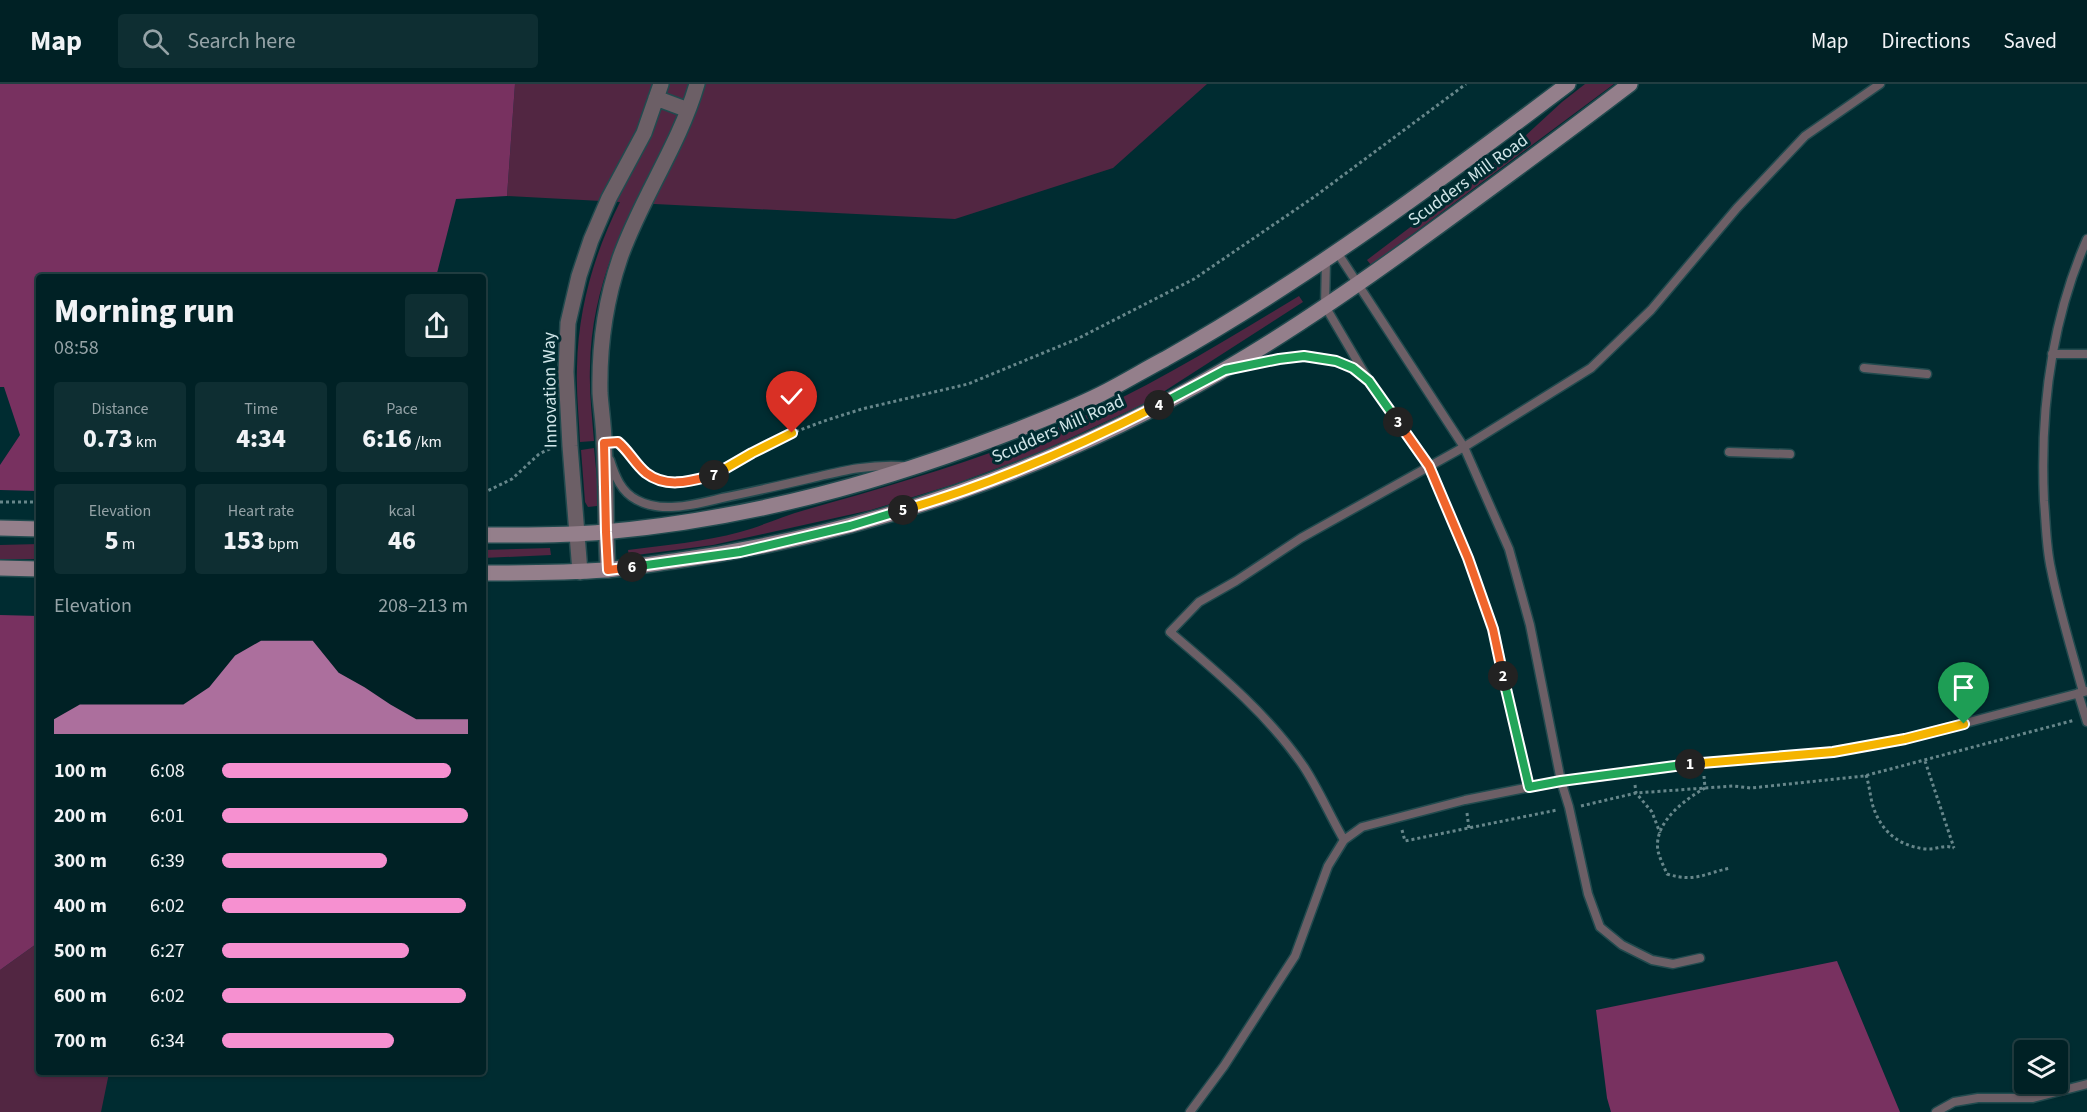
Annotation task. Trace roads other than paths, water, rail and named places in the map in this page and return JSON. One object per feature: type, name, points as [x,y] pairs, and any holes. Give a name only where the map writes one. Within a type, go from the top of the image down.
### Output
[{"type":"main road","name":"Scudders Mill Road","points":[[486,535],[606,532],[752,510],[911,467],[972,447],[1055,415],[1101,394],[1229,322],[1421,194],[1568,84]]},
{"type":"main road","name":"Scudders Mill Road","points":[[486,573],[608,570],[740,552],[850,526],[933,501],[1069,449],[1172,399],[1225,370],[1325,306],[1474,200],[1630,84]]},
{"type":"main road","points":[[0,528],[36,529]]},
{"type":"main road","points":[[0,568],[36,568]]},
{"type":"street","points":[[608,570],[600,394],[601,345],[608,299],[619,259],[634,222],[671,152],[697,84]]},
{"type":"street","points":[[659,91],[688,110]]},
{"type":"street","name":"Innovation Way","points":[[580,572],[566,372],[568,323],[579,276],[591,240],[609,198],[644,133],[659,91]]},
{"type":"lane","points":[[1344,840],[1304,767],[1265,720],[1233,687],[1170,632],[1199,603],[1301,538],[1464,447],[1591,368],[1651,310],[1737,208],[1805,136],[1880,84]]},
{"type":"lane","points":[[2086,720],[2083,692],[2050,567],[2045,516],[2043,450],[2045,407],[2052,354],[2063,307],[2087,239]]},
{"type":"lane","points":[[1331,256],[1357,285],[1464,447],[1512,560],[1530,625],[1561,781],[1588,894],[1600,927],[1622,945],[1652,960],[1673,964],[1700,958]]},
{"type":"lane","points":[[1331,256],[1325,306],[1369,381],[1429,466],[1468,558],[1493,629],[1529,787]]},
{"type":"lane","points":[[2052,354],[2087,354]]},
{"type":"lane","points":[[1225,370],[1304,356],[1336,361],[1353,368],[1369,381]]},
{"type":"lane","points":[[1864,368],[1928,374]]},
{"type":"lane","points":[[604,443],[620,486],[637,500],[662,507],[698,503],[856,468],[911,467]]},
{"type":"lane","points":[[1729,452],[1790,454]]},
{"type":"lane","points":[[1190,1112],[1224,1066],[1295,956],[1328,866],[1344,840],[1362,827],[1411,812],[1561,781],[1703,763],[1833,752],[1905,739],[2083,692]]},
{"type":"lane","points":[[1936,1112],[1954,1102],[1978,1098],[2033,1098],[2087,1084]]}]
